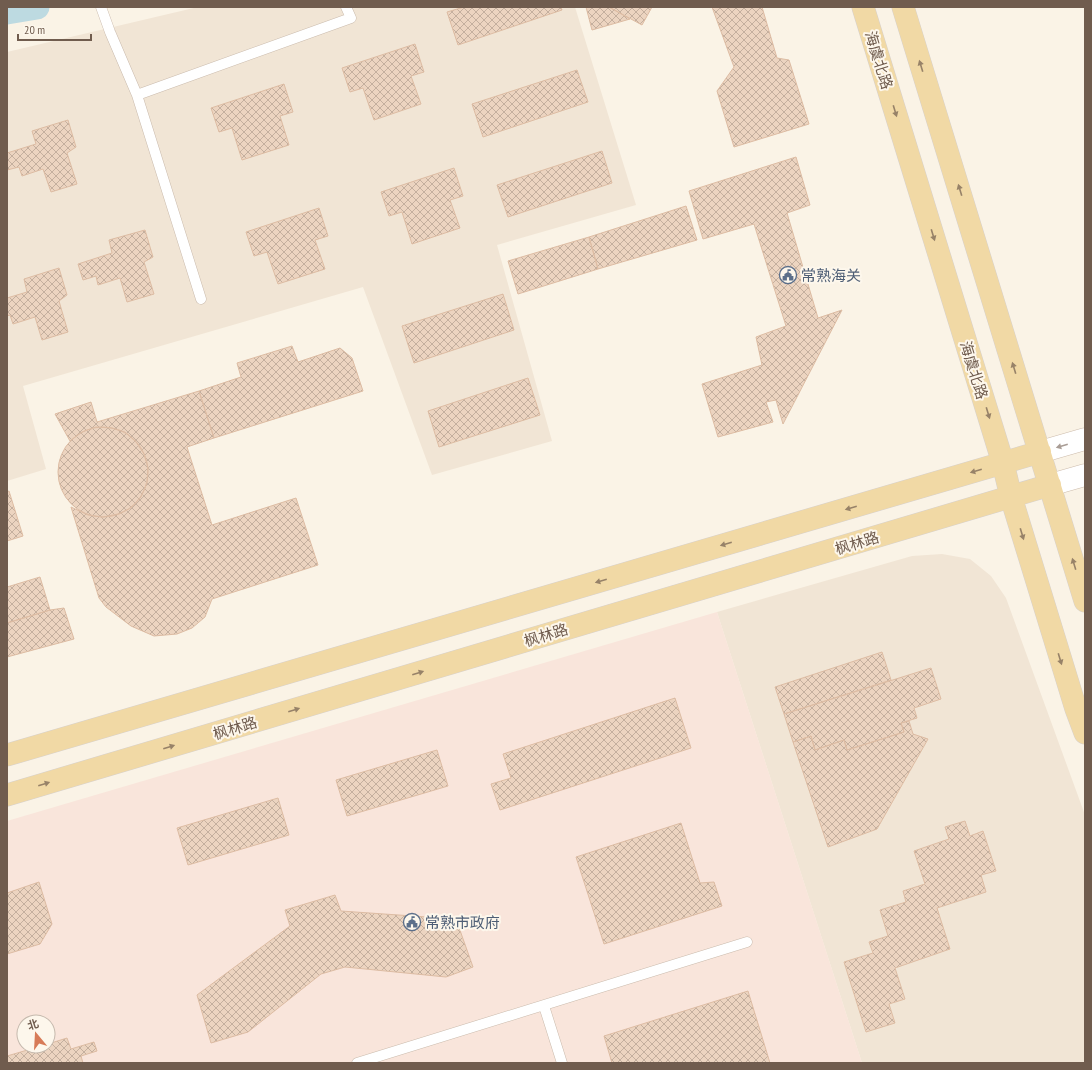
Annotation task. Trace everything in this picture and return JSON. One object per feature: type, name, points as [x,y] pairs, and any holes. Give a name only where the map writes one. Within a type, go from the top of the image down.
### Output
[{"type":"main road","name":"海虞北路","points":[[863,7],[1003,463],[1010,497],[1076,709],[1085,733]]},
{"type":"main road","points":[[903,7],[1085,601]]},
{"type":"main road","points":[[7,755],[1085,439]]},
{"type":"main road","name":"枫林路","points":[[7,795],[1085,475]]},
{"type":"lane","points":[[101,7],[137,95],[201,300]]},
{"type":"lane","points":[[137,95],[351,18],[346,7]]},
{"type":"lane","points":[[357,1063],[747,942]]},
{"type":"lane","points":[[544,1006],[562,1063]]},
{"type":"shaded area","points":[[198,7],[575,7],[636,205],[497,245],[552,441],[432,475],[363,287],[23,386],[46,469],[7,481],[7,52]]},
{"type":"shaded area","points":[[942,554],[970,559],[991,576],[1006,598],[1085,815],[1085,1063],[862,1063],[717,612],[912,556]]},
{"type":"shaded area","name":"常熟市政府","points":[[717,612],[862,1063],[7,1063],[7,821]]},
{"type":"building","points":[[464,7],[561,7],[562,10],[458,45],[447,12]]},
{"type":"building","points":[[586,7],[609,7],[630,19],[592,30]]},
{"type":"building","points":[[609,7],[652,7],[642,25]]},
{"type":"building","points":[[712,7],[762,7],[777,58],[789,60],[809,124],[734,147],[717,91],[734,67]]},
{"type":"building","points":[[415,44],[424,72],[411,76],[421,104],[374,120],[363,88],[350,92],[342,68]]},
{"type":"building","points":[[577,70],[588,102],[483,137],[472,104]]},
{"type":"building","points":[[284,84],[293,112],[280,116],[289,145],[242,160],[232,128],[219,132],[211,108]]},
{"type":"building","points":[[68,120],[76,147],[67,153],[77,184],[51,192],[43,169],[22,176],[19,167],[7,170],[7,153],[36,144],[32,131]]},
{"type":"building","points":[[602,151],[612,183],[508,217],[497,185]]},
{"type":"building","name":"常熟海关","points":[[796,157],[810,205],[787,213],[818,318],[842,310],[783,424],[776,400],[766,402],[773,422],[718,437],[702,384],[762,365],[756,337],[786,326],[754,224],[703,239],[689,191]]},
{"type":"building","points":[[454,168],[463,196],[450,200],[460,228],[412,244],[402,212],[389,216],[381,192]]},
{"type":"building","points":[[686,206],[697,240],[598,269],[589,237]]},
{"type":"building","points":[[319,208],[328,236],[315,240],[325,269],[278,284],[267,252],[254,256],[246,232]]},
{"type":"building","points":[[145,230],[153,257],[144,262],[154,294],[127,302],[120,278],[98,285],[96,276],[83,280],[78,264],[112,253],[109,240]]},
{"type":"building","points":[[589,237],[598,269],[518,294],[508,261]]},
{"type":"building","points":[[59,268],[67,295],[59,301],[68,332],[42,340],[35,317],[13,324],[10,315],[7,316],[7,298],[27,292],[24,279]]},
{"type":"building","points":[[503,294],[514,330],[414,363],[402,326]]},
{"type":"building","points":[[292,346],[298,362],[340,348],[352,358],[363,391],[214,438],[199,391],[241,377],[237,363]]},
{"type":"building","points":[[528,378],[540,415],[439,447],[428,411]]},
{"type":"building","points":[[199,391],[214,438],[187,447],[212,525],[296,498],[318,565],[212,599],[205,617],[192,628],[177,634],[154,636],[131,626],[106,607],[99,598],[71,507],[88,515],[103,517],[118,514],[131,508],[141,497],[147,483],[148,468],[144,454],[136,442],[125,432],[111,428],[96,427],[82,432],[70,441],[55,414],[91,402],[97,422]]},
{"type":"building","points":[[103,427],[120,431],[135,440],[144,455],[148,472],[144,489],[135,504],[120,513],[103,517],[86,513],[71,504],[62,489],[58,472],[62,455],[71,440],[86,431]]},
{"type":"building","points":[[9,491],[23,536],[7,541],[7,492]]},
{"type":"building","points":[[40,577],[50,610],[7,623],[7,587]]},
{"type":"building","points":[[64,608],[74,639],[7,657],[7,623],[50,610]]},
{"type":"building","points":[[882,652],[891,680],[784,714],[775,687]]},
{"type":"building","points":[[931,668],[941,699],[914,708],[917,718],[901,723],[904,732],[847,750],[844,740],[815,750],[811,736],[793,742],[784,714]]},
{"type":"building","points":[[675,698],[691,748],[500,810],[491,784],[511,778],[503,754]]},
{"type":"building","points":[[909,721],[913,734],[928,739],[877,829],[828,847],[793,742],[811,736],[815,750],[844,740],[847,750],[904,732],[901,723]]},
{"type":"building","points":[[437,750],[448,786],[347,816],[336,780]]},
{"type":"building","points":[[278,798],[289,835],[188,865],[177,828]]},
{"type":"building","points":[[965,821],[970,836],[983,831],[996,871],[981,875],[986,892],[937,908],[950,949],[895,968],[905,999],[889,1004],[895,1023],[866,1032],[844,962],[873,953],[869,942],[888,936],[880,910],[906,902],[903,891],[925,884],[914,851],[949,839],[945,827]]},
{"type":"building","points":[[681,823],[700,883],[714,882],[722,906],[604,944],[576,857]]},
{"type":"building","points":[[39,882],[52,924],[40,944],[7,954],[7,893]]},
{"type":"building","points":[[335,895],[341,911],[456,919],[473,967],[446,977],[345,967],[321,974],[248,1032],[211,1043],[197,995],[290,926],[285,910]]},
{"type":"building","points":[[748,991],[770,1063],[612,1063],[604,1036]]},
{"type":"building","points":[[67,1038],[71,1049],[94,1042],[97,1051],[81,1056],[83,1063],[7,1063],[7,1056],[16,1053],[56,1054],[56,1041]]},
{"type":"waterway","points":[[7,12],[37,7]]},
{"type":"place","name":"常熟海关","points":[[788,275]]},
{"type":"place","name":"常熟市政府","points":[[412,922]]}]
